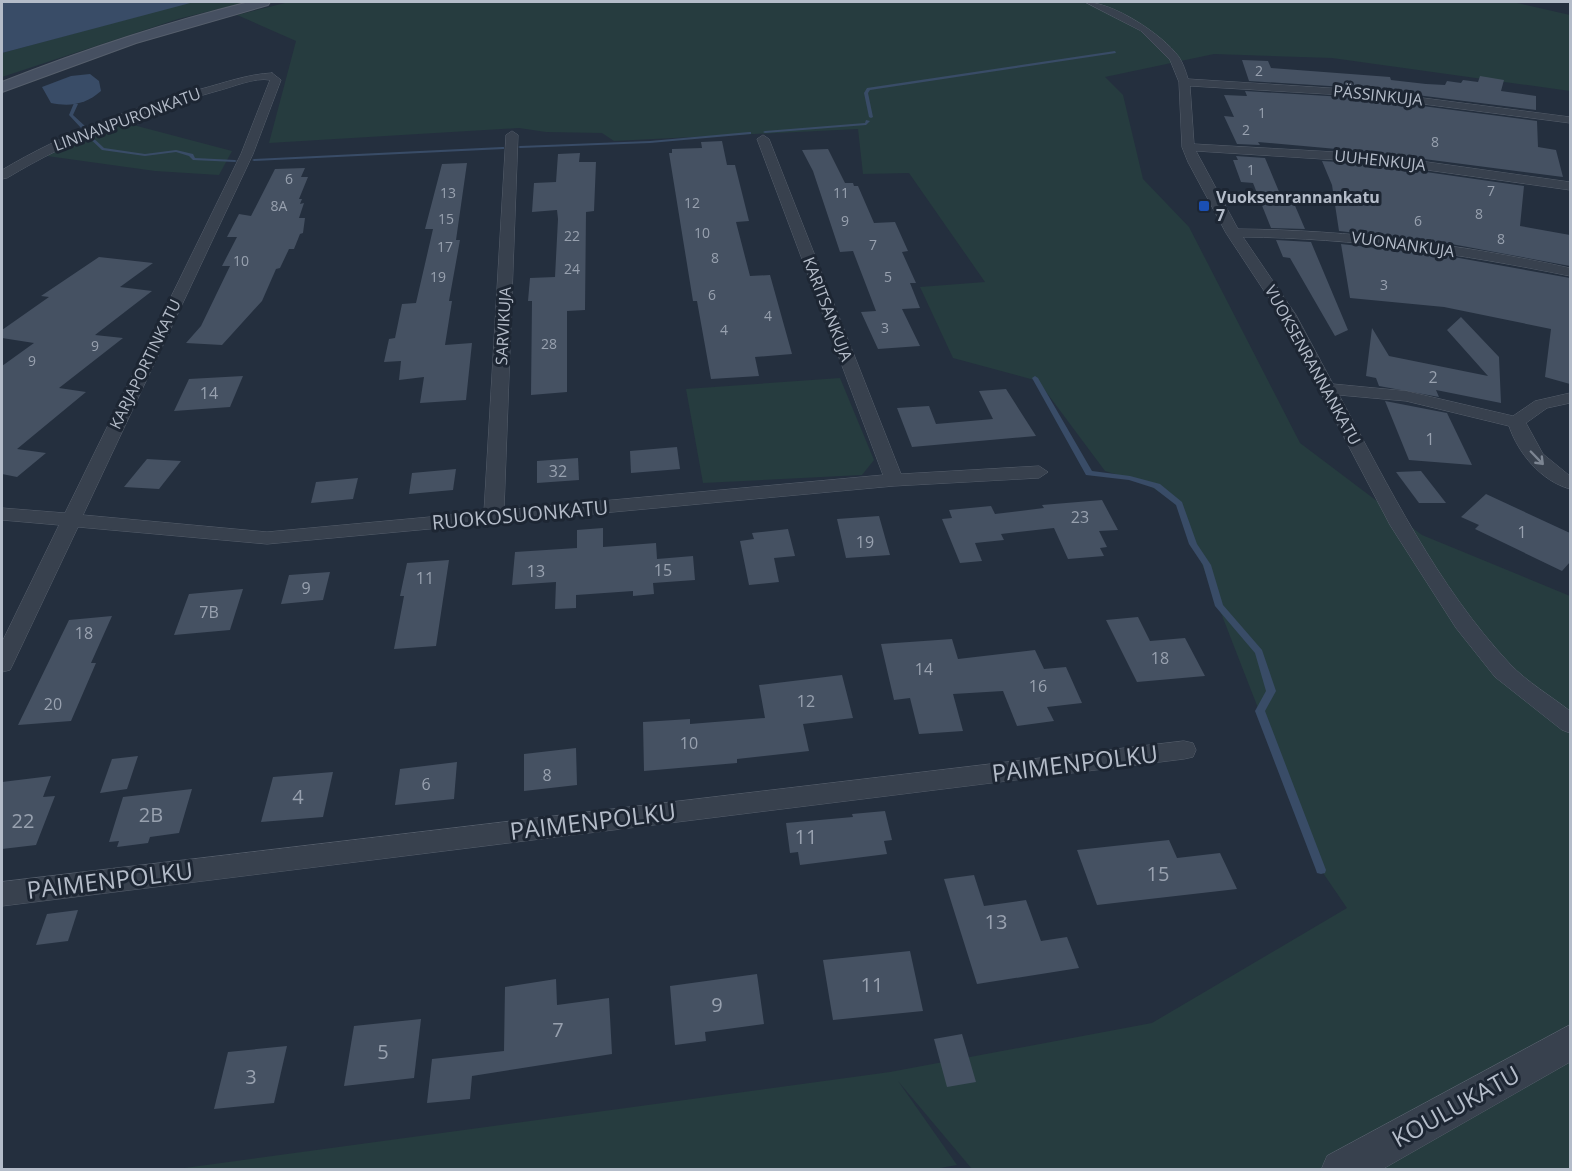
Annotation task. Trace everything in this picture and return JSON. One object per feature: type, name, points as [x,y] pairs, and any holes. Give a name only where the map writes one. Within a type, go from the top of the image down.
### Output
[{"type":"main road","points":[[2,87],[85,54],[193,19],[263,2]]},
{"type":"street","name":"VUOKSENRANNANKATU","points":[[1089,2],[1144,29],[1175,59],[1184,82],[1188,147],[1233,233],[1288,315],[1400,525],[1464,623],[1503,671],[1570,724]]},
{"type":"street","name":"KARJAPORTINKATU","points":[[2,664],[247,154],[276,80],[272,76],[258,77]]},
{"type":"street","name":"LINNANPURONKATU","points":[[2,175],[34,154],[122,117],[258,77]]},
{"type":"street","name":"PÄSSINKUJA","points":[[1184,82],[1360,93],[1570,120]]},
{"type":"street","name":"SARVIKUJA","points":[[494,518],[512,135]]},
{"type":"street","name":"KARITSANKUJA","points":[[763,139],[894,480]]},
{"type":"street","name":"UUHENKUJA","points":[[1188,147],[1370,158],[1570,186]]},
{"type":"street","name":"VUONANKUJA","points":[[1233,233],[1310,233],[1391,241],[1523,262],[1570,272]]},
{"type":"street","points":[[1329,389],[1372,391],[1406,396],[1517,422]]},
{"type":"street","points":[[1517,422],[1530,409],[1553,399],[1570,399]]},
{"type":"street","points":[[1517,422],[1523,442],[1539,462],[1570,483]]},
{"type":"street","name":"RUOKOSUONKATU","points":[[2,514],[267,538],[894,480],[1039,472]]},
{"type":"street","name":"PAIMENPOLKU","points":[[2,894],[1184,750]]},
{"type":"street","name":"KOULUKATU","points":[[1341,1170],[1570,1043]]},
{"type":"green space","points":[[190,2],[247,2],[178,19],[2,77],[2,53]]},
{"type":"green space","points":[[289,2],[1513,2],[1570,15],[1570,91],[1332,58],[1214,54],[1105,77],[1123,95],[1143,179],[1189,227],[1300,443],[1422,535],[1570,596],[1570,1169],[972,1169],[898,1081],[957,1165],[929,1170],[170,1170],[890,1072],[1152,1023],[1347,908],[1321,870],[1179,505],[1147,484],[1105,471],[1038,381],[953,358],[920,287],[985,282],[909,173],[863,174],[858,129],[614,141],[602,133],[546,132],[519,128],[269,143],[296,41],[237,15]]},
{"type":"green space","points":[[122,122],[232,151],[219,175],[155,171],[47,156]]},
{"type":"green space","points":[[840,378],[874,460],[862,475],[703,483],[686,389]]},
{"type":"water","points":[[2,2],[194,2],[2,53]]},
{"type":"water","points":[[90,74],[99,81],[101,91],[90,99],[78,103],[65,105],[51,103],[42,87],[71,76]]},
{"type":"building","points":[[1242,60],[1268,61],[1271,68],[1390,77],[1391,80],[1426,84],[1445,85],[1447,81],[1461,83],[1463,80],[1478,82],[1480,76],[1504,80],[1501,91],[1536,96],[1536,110],[1361,88],[1249,81]]},
{"type":"building","points":[[1245,91],[1361,98],[1537,121],[1538,147],[1556,150],[1563,177],[1370,152],[1258,142],[1260,145],[1237,144],[1224,116],[1234,117],[1224,95],[1247,96]]},
{"type":"building","points":[[722,141],[727,165],[735,165],[749,221],[736,222],[750,276],[770,275],[792,354],[755,357],[759,376],[711,379],[697,301],[693,301],[669,153],[672,153],[672,149],[702,148],[701,142]]},
{"type":"building","points":[[828,149],[845,183],[858,186],[874,223],[895,222],[908,251],[902,252],[916,283],[910,283],[920,308],[902,309],[920,346],[878,349],[861,312],[876,311],[853,251],[840,252],[813,171],[802,150]]},
{"type":"building","points":[[580,153],[579,162],[596,162],[594,211],[586,212],[585,310],[567,311],[567,392],[531,395],[532,301],[528,301],[530,278],[555,277],[558,219],[557,210],[532,212],[534,183],[556,182],[558,154]]},
{"type":"building","points":[[1236,156],[1265,158],[1280,194],[1285,194],[1288,200],[1293,201],[1305,229],[1271,228],[1253,183],[1241,182],[1233,160],[1238,160]]},
{"type":"building","points":[[1322,161],[1370,164],[1524,186],[1520,226],[1570,235],[1570,266],[1446,243],[1339,231],[1332,185]]},
{"type":"building","points":[[467,163],[456,240],[460,240],[449,301],[452,301],[445,345],[472,343],[466,400],[420,403],[424,377],[399,380],[401,361],[384,362],[389,339],[395,338],[402,304],[416,303],[433,229],[425,229],[442,164]]},
{"type":"building","points":[[305,168],[301,177],[308,177],[299,199],[302,199],[300,204],[304,203],[299,218],[305,218],[303,233],[300,234],[294,249],[289,249],[280,268],[276,269],[262,301],[222,345],[186,343],[201,326],[230,266],[222,266],[237,237],[227,237],[239,214],[251,216],[275,169]]},
{"type":"building","points":[[1276,240],[1311,242],[1348,330],[1335,336],[1290,258],[1283,257]]},
{"type":"building","points":[[1341,244],[1448,256],[1570,278],[1570,384],[1545,377],[1551,329],[1444,307],[1350,298]]},
{"type":"building","points":[[99,257],[153,263],[120,287],[152,291],[95,335],[123,338],[59,388],[86,392],[17,449],[46,453],[17,477],[2,474],[2,366],[34,343],[2,338],[2,330],[49,297],[41,296]]},
{"type":"building","points":[[1461,317],[1499,357],[1501,403],[1436,390],[1439,397],[1379,386],[1376,378],[1366,376],[1372,328],[1389,356],[1488,376],[1447,330]]},
{"type":"building","points":[[243,376],[230,407],[174,411],[189,379]]},
{"type":"building","points":[[1006,389],[1036,436],[912,447],[897,408],[929,406],[936,424],[993,419],[979,391]]},
{"type":"building","points":[[1385,401],[1447,413],[1472,465],[1409,460]]},
{"type":"building","points":[[677,447],[680,469],[631,473],[630,451]]},
{"type":"building","points":[[578,458],[579,480],[537,483],[537,461]]},
{"type":"building","points":[[147,459],[181,461],[159,489],[124,487]]},
{"type":"building","points":[[456,469],[453,490],[409,494],[412,473]]},
{"type":"building","points":[[1421,471],[1446,503],[1419,503],[1396,472]]},
{"type":"building","points":[[358,478],[353,499],[311,503],[316,482]]},
{"type":"building","points":[[1486,494],[1570,533],[1570,562],[1562,571],[1475,529],[1479,525],[1461,517]]},
{"type":"building","points":[[1102,500],[1118,530],[1099,531],[1107,547],[1100,548],[1104,556],[1068,559],[1054,528],[1001,534],[1004,540],[975,543],[982,561],[960,563],[942,519],[952,518],[949,510],[991,506],[995,514],[1044,508],[1042,505]]},
{"type":"building","points":[[879,516],[890,555],[846,558],[837,519]]},
{"type":"building","points":[[603,528],[603,547],[656,543],[657,559],[693,556],[695,580],[653,583],[654,594],[633,596],[633,591],[576,595],[576,608],[555,609],[556,582],[512,585],[515,552],[577,548],[577,530]]},
{"type":"building","points":[[788,529],[795,556],[774,558],[779,582],[749,585],[740,541],[754,539],[752,533]]},
{"type":"building","points":[[449,560],[436,646],[394,649],[404,596],[400,596],[407,563]]},
{"type":"building","points":[[330,572],[323,600],[281,604],[289,575]]},
{"type":"building","points":[[243,589],[230,630],[174,635],[189,594]]},
{"type":"building","points":[[112,616],[91,663],[96,663],[71,721],[18,725],[69,620]]},
{"type":"building","points":[[1138,617],[1150,641],[1185,638],[1205,676],[1137,682],[1106,620]]},
{"type":"building","points":[[952,639],[958,659],[1035,650],[1044,669],[1066,667],[1082,703],[1047,707],[1054,721],[1017,726],[1003,691],[953,694],[963,731],[919,734],[910,698],[894,700],[881,644]]},
{"type":"building","points":[[842,675],[853,718],[803,724],[809,751],[737,759],[737,763],[644,771],[643,722],[690,719],[690,724],[765,718],[759,685]]},
{"type":"building","points":[[576,748],[577,785],[524,791],[524,754]]},
{"type":"building","points":[[138,756],[127,789],[100,793],[112,759]]},
{"type":"building","points":[[457,762],[454,799],[395,805],[400,769]]},
{"type":"building","points":[[333,772],[323,817],[261,822],[273,777]]},
{"type":"building","points":[[51,776],[43,797],[55,796],[36,845],[2,849],[2,782]]},
{"type":"building","points":[[192,789],[179,833],[150,837],[148,843],[117,847],[119,841],[109,842],[123,797]]},
{"type":"building","points":[[885,811],[892,840],[884,841],[887,854],[800,865],[798,852],[790,853],[786,823],[853,817],[852,814]]},
{"type":"building","points":[[1169,840],[1177,858],[1220,853],[1237,889],[1097,905],[1077,850]]},
{"type":"building","points":[[974,875],[984,906],[1026,900],[1041,941],[1067,937],[1079,968],[977,984],[944,879]]},
{"type":"building","points":[[78,910],[68,941],[36,945],[47,914]]},
{"type":"building","points":[[910,951],[923,1011],[833,1020],[823,960]]},
{"type":"building","points":[[757,974],[764,1024],[705,1032],[706,1041],[675,1045],[670,986]]},
{"type":"building","points":[[556,979],[557,1005],[609,998],[612,1054],[472,1076],[470,1099],[427,1103],[432,1059],[504,1051],[505,987]]},
{"type":"building","points":[[421,1019],[414,1078],[344,1086],[354,1026]]},
{"type":"building","points":[[962,1034],[976,1082],[947,1087],[934,1039]]},
{"type":"building","points":[[287,1046],[274,1103],[214,1109],[228,1052]]},
{"type":"waterway","points":[[871,117],[866,93],[869,89],[1115,52]]},
{"type":"waterway","points":[[76,104],[71,115],[84,128]]},
{"type":"waterway","points":[[765,132],[866,124],[868,121]]},
{"type":"waterway","points":[[520,147],[650,142],[749,133]]},
{"type":"waterway","points":[[88,134],[102,149],[145,155],[176,151],[191,155],[193,159],[235,161]]},
{"type":"waterway","points":[[254,160],[502,148]]},
{"type":"waterway","points":[[1035,378],[1089,473],[1130,478],[1157,486],[1179,504],[1193,544],[1207,565],[1219,606],[1259,652],[1271,691],[1260,711],[1321,870]]},
{"type":"place","name":"Vuoksenrannankatu 7","points":[[1204,206]]}]
